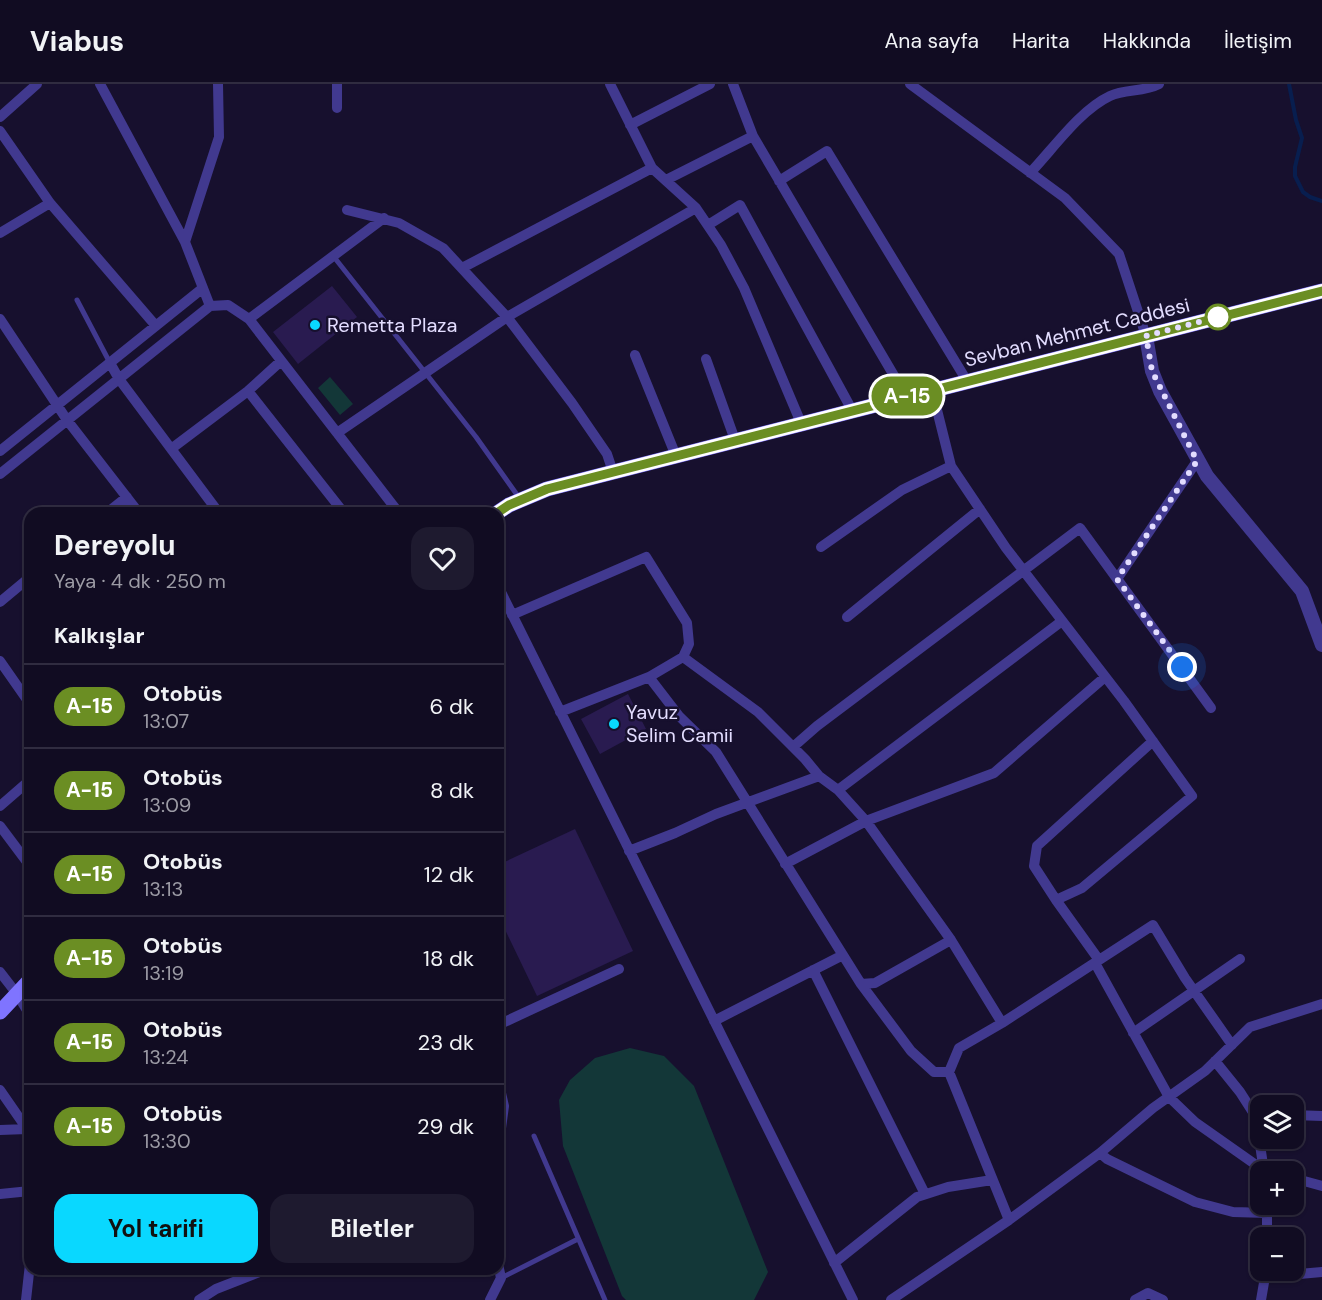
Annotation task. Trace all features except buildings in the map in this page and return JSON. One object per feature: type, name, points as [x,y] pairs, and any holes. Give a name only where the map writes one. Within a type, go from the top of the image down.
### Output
[{"type":"main road","name":"Sevban Mehmet Caddesi","points":[[504,509],[547,489],[1322,291]]},
{"type":"main road","points":[[0,1012],[24,986]]},
{"type":"street","points":[[100,84],[185,242],[210,306]]},
{"type":"street","points":[[185,242],[219,137],[218,84]]},
{"type":"street","points":[[337,84],[337,108]]},
{"type":"street","points":[[610,84],[652,168],[696,208],[721,245],[744,288],[801,423]]},
{"type":"street","points":[[630,125],[710,84]]},
{"type":"street","points":[[733,84],[753,136],[906,396]]},
{"type":"street","points":[[910,84],[1065,198],[1119,254],[1146,336],[1152,371],[1197,461],[1302,591],[1322,645]]},
{"type":"street","points":[[1030,173],[1088,110],[1111,95],[1150,89],[1159,84]]},
{"type":"street","points":[[0,117],[32,86]]},
{"type":"street","points":[[0,131],[50,203],[156,326]]},
{"type":"street","points":[[666,180],[753,136]]},
{"type":"street","points":[[779,181],[827,151],[967,381]]},
{"type":"street","points":[[462,268],[652,168]]},
{"type":"street","points":[[0,233],[50,203]]},
{"type":"street","points":[[708,225],[740,205],[852,410]]},
{"type":"street","points":[[338,433],[507,317],[696,208]]},
{"type":"street","points":[[347,210],[384,218],[429,238],[443,248],[507,317],[607,454],[613,472]]},
{"type":"street","points":[[249,318],[384,218]]},
{"type":"street","points":[[0,451],[203,288]]},
{"type":"street","points":[[0,474],[210,306],[228,305],[249,318],[394,507]]},
{"type":"street","points":[[0,319],[67,420],[134,507]]},
{"type":"street","points":[[636,355],[676,456]]},
{"type":"street","points":[[706,359],[735,440]]},
{"type":"street","points":[[171,449],[248,391],[281,362]]},
{"type":"street","points":[[110,363],[118,379],[214,507]]},
{"type":"street","points":[[932,390],[951,466],[1024,571],[1192,796],[1083,888],[1056,900]]},
{"type":"street","points":[[248,391],[339,507]]},
{"type":"street","points":[[1117,579],[1197,461]]},
{"type":"street","points":[[821,547],[902,490],[951,466]]},
{"type":"street","points":[[114,507],[127,497]]},
{"type":"street","points":[[847,617],[980,509]]},
{"type":"street","points":[[793,747],[817,726],[1080,528],[1211,708]]},
{"type":"street","points":[[512,615],[646,557],[687,623],[689,644],[683,657],[649,676],[560,712]]},
{"type":"street","points":[[0,602],[24,582]]},
{"type":"street","points":[[504,598],[853,1300]]},
{"type":"street","points":[[838,790],[1062,621]]},
{"type":"street","points":[[683,657],[758,712],[819,776],[838,790],[866,821],[951,940],[1002,1023]]},
{"type":"street","points":[[0,661],[24,693]]},
{"type":"street","points":[[649,676],[679,716],[716,752],[861,984],[911,1051],[934,1072],[949,1072]]},
{"type":"street","points":[[785,864],[866,821],[994,773],[1105,677]]},
{"type":"street","points":[[1153,741],[1037,846],[1034,866],[1097,961],[1133,1033],[1169,1097],[1196,1122],[1251,1161]]},
{"type":"street","points":[[629,851],[716,814],[819,776]]},
{"type":"street","points":[[0,806],[24,785]]},
{"type":"street","points":[[0,826],[24,858]]},
{"type":"street","points":[[1010,1220],[949,1072],[959,1048],[1002,1023],[1153,925],[1185,978],[1196,990],[1232,1045]]},
{"type":"street","points":[[861,984],[875,982],[951,940]]},
{"type":"street","points":[[714,1021],[843,955]]},
{"type":"street","points":[[1133,1033],[1240,959]]},
{"type":"street","points":[[504,1022],[619,969]]},
{"type":"street","points":[[813,970],[925,1194]]},
{"type":"street","points":[[0,972],[24,1005]]},
{"type":"street","points":[[891,1300],[1010,1220],[1100,1153],[1204,1071],[1250,1027],[1322,1004]]},
{"type":"street","points":[[1215,1061],[1250,1106]]},
{"type":"street","points":[[0,1090],[24,1125]]},
{"type":"street","points":[[1304,1115],[1322,1116]]},
{"type":"street","points":[[0,1130],[24,1129]]},
{"type":"street","points":[[1100,1153],[1107,1159],[1195,1202],[1233,1212],[1250,1210]]},
{"type":"street","points":[[834,1263],[917,1197],[948,1187],[992,1180]]},
{"type":"street","points":[[1304,1182],[1322,1186]]},
{"type":"street","points":[[0,1194],[24,1192]]},
{"type":"street","points":[[1304,1273],[1322,1272]]},
{"type":"street","points":[[26,1300],[29,1275]]},
{"type":"street","points":[[199,1300],[216,1289],[252,1275]]},
{"type":"street","points":[[490,1300],[500,1275]]},
{"type":"street","points":[[1261,1300],[1265,1281]]},
{"type":"street","points":[[1135,1300],[1148,1293],[1163,1300]]},
{"type":"lane","points":[[334,257],[476,436],[521,500]]},
{"type":"lane","points":[[77,300],[110,363]]},
{"type":"lane","points":[[534,1136],[605,1300]]},
{"type":"lane","points":[[501,1278],[578,1239]]},
{"type":"green space","points":[[330,377],[353,404],[340,415],[318,388]]},
{"type":"green space","points":[[630,1048],[664,1056],[694,1086],[768,1272],[754,1300],[626,1300],[622,1296],[563,1146],[559,1100],[570,1080],[595,1058]]},
{"type":"waterway","points":[[1289,84],[1302,138],[1295,176],[1303,192],[1322,201]]},
{"type":"bus line","name":"A-15","points":[[504,508],[547,489],[1322,291]]},
{"type":"place","name":"Remetta Plaza","points":[[315,325]]},
{"type":"place","name":"Yavuz Selim Camii","points":[[614,724]]},
{"type":"route","points":[[1182,667],[1117,579],[1197,461],[1160,391],[1152,371],[1146,336],[1218,317]]}]
